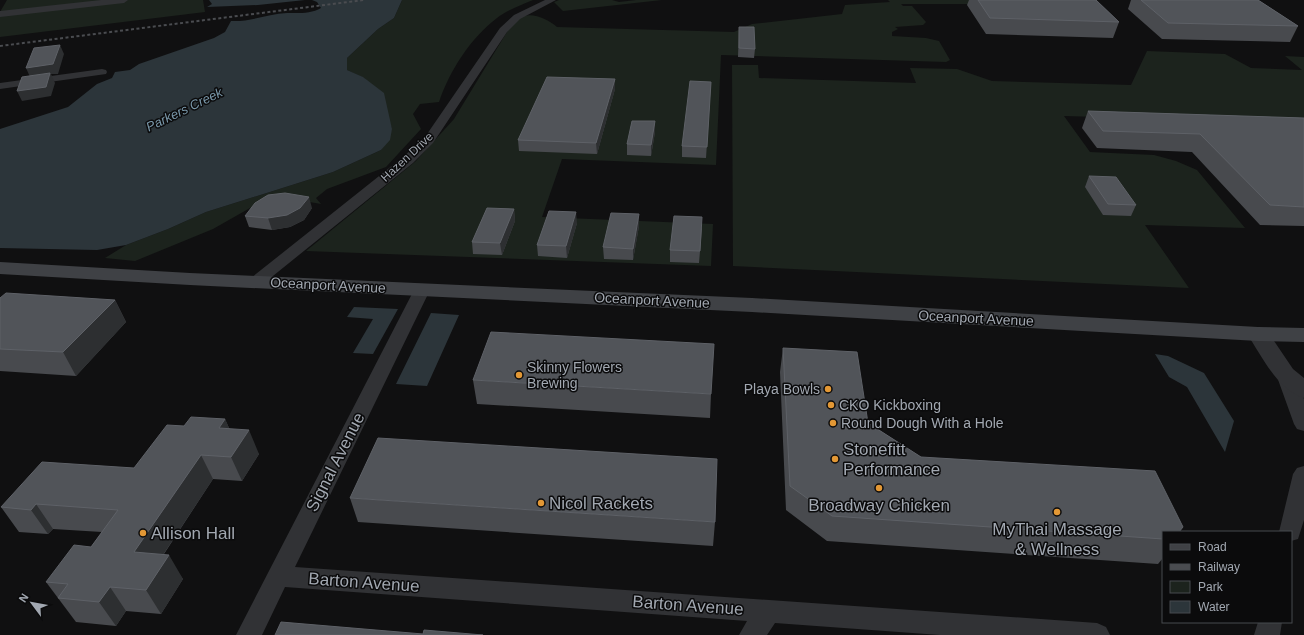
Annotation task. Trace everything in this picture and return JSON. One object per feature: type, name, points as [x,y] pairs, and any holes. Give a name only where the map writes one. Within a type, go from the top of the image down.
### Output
[{"type":"main road","name":"Oceanport Avenue","points":[[0,268],[190,279],[760,306],[1258,334],[1304,335]]},
{"type":"street","points":[[0,14],[119,0]]},
{"type":"street","name":"Hazen Drive","points":[[257,281],[414,155],[429,140],[442,122],[503,30],[517,17],[552,0]]},
{"type":"street","points":[[0,86],[102,72]]},
{"type":"street","name":"Signal Avenue","points":[[249,635],[422,290]]},
{"type":"street","points":[[1258,334],[1285,374],[1304,424]]},
{"type":"street","points":[[1285,374],[1304,390]]},
{"type":"street","points":[[1290,531],[1303,486]]},
{"type":"street","name":"Barton Avenue","points":[[278,576],[1097,635]]},
{"type":"street","points":[[752,635],[770,611]]},
{"type":"street","points":[[1267,635],[1270,623]]},
{"type":"green space","points":[[7,0],[203,0],[205,12],[0,37],[0,12]]},
{"type":"green space","points":[[402,0],[533,0],[501,15],[478,35],[455,67],[439,102],[420,104],[413,114],[421,129],[386,167],[327,189],[316,198],[321,204],[287,198],[250,208],[213,229],[135,261],[105,258],[126,245],[168,229],[206,212],[333,172],[381,150],[392,129],[385,109],[373,88],[364,78],[347,70],[347,58],[378,29],[394,18]]},
{"type":"green space","points":[[559,0],[612,0],[619,2],[636,0],[662,0],[563,11],[554,2]]},
{"type":"green space","points":[[888,0],[971,0],[975,4],[901,4],[903,6],[912,6],[926,22],[923,25],[895,27],[898,29],[892,32],[892,36],[926,38],[939,41],[950,60],[946,62],[721,55],[716,165],[562,159],[542,217],[713,224],[711,266],[306,251],[416,161],[454,119],[510,27],[519,18],[529,15],[539,17],[549,21],[557,27],[734,32],[752,24],[842,14],[845,5],[890,2]]},
{"type":"green space","points":[[1147,51],[1225,54],[1251,68],[1302,70],[1285,56],[1304,57],[1304,123],[1064,116],[1090,152],[1154,155],[1176,161],[1197,170],[1245,228],[1145,225],[1189,288],[733,266],[732,65],[758,65],[759,78],[916,83],[910,68],[957,69],[992,81],[1131,85]]},
{"type":"water","points":[[209,0],[305,0],[258,5],[207,7],[212,4]]},
{"type":"water","name":"Parkers Creek","points":[[312,0],[402,0],[394,18],[378,29],[347,58],[347,70],[363,77],[384,93],[392,129],[390,140],[381,150],[333,172],[206,212],[168,229],[126,245],[97,250],[0,248],[0,129],[68,107],[97,84],[112,78],[115,72],[130,70],[139,64],[214,38],[225,32],[231,21],[287,13],[309,12],[321,8],[317,2]]},
{"type":"water","points":[[354,307],[398,309],[373,354],[353,353],[373,319],[347,317]]},
{"type":"water","points":[[431,313],[459,315],[427,386],[396,384]]},
{"type":"water","points":[[1155,354],[1168,356],[1204,373],[1234,421],[1225,452],[1187,387],[1169,377]]},
{"type":"building","points":[[978,0],[1096,0],[1119,22],[990,18]]},
{"type":"building","points":[[1141,0],[1258,0],[1298,26],[1168,23]]},
{"type":"building","points":[[739,27],[754,27],[755,49],[739,48]]},
{"type":"building","points":[[60,45],[53,64],[26,68],[34,48]]},
{"type":"building","points":[[50,73],[46,87],[17,91],[22,77]]},
{"type":"building","points":[[547,77],[615,79],[596,143],[518,140]]},
{"type":"building","points":[[690,81],[711,82],[707,147],[682,146]]},
{"type":"building","points":[[1088,111],[1304,118],[1304,207],[1270,205],[1200,134],[1103,131]]},
{"type":"building","points":[[632,121],[655,121],[651,145],[627,144]]},
{"type":"building","points":[[1089,176],[1116,177],[1136,205],[1108,204]]},
{"type":"building","points":[[285,193],[309,197],[300,208],[287,215],[268,218],[245,216],[255,203],[268,195]]},
{"type":"building","points":[[487,208],[514,209],[500,243],[472,242]]},
{"type":"building","points":[[549,211],[576,212],[566,246],[537,245]]},
{"type":"building","points":[[611,213],[639,214],[633,249],[603,247]]},
{"type":"building","points":[[674,216],[702,217],[700,251],[670,250]]},
{"type":"building","points":[[6,293],[115,300],[63,352],[0,349],[0,298]]},
{"type":"building","points":[[491,332],[714,344],[711,394],[473,380]]},
{"type":"building","points":[[783,348],[857,352],[868,423],[921,457],[1155,471],[1183,527],[1180,531],[1162,531],[1162,539],[832,516],[790,486]]},
{"type":"building","points":[[191,417],[225,419],[219,428],[249,430],[231,457],[201,455],[134,552],[169,555],[146,590],[110,587],[99,602],[58,598],[68,584],[46,582],[74,545],[91,547],[118,510],[36,504],[31,510],[1,507],[42,462],[134,468],[167,425],[184,426]]},
{"type":"building","points":[[378,438],[717,459],[715,522],[350,498]]},
{"type":"building","points":[[281,622],[423,634],[424,630],[483,635],[275,635]]},
{"type":"railway","points":[[0,46],[364,0]]},
{"type":"place","name":"Skinny Flowers Brewing","points":[[519,375]]},
{"type":"place","name":"Playa Bowls","points":[[828,389]]},
{"type":"place","name":"CKO Kickboxing","points":[[831,405]]},
{"type":"place","name":"Round Dough With a Hole","points":[[833,423]]},
{"type":"place","name":"Stonefitt Performance","points":[[835,459]]},
{"type":"place","name":"Broadway Chicken","points":[[879,488]]},
{"type":"place","name":"Nicol Rackets","points":[[541,503]]},
{"type":"place","name":"MyThai Massage & Wellness","points":[[1057,512]]},
{"type":"place","name":"Allison Hall","points":[[143,533]]}]
